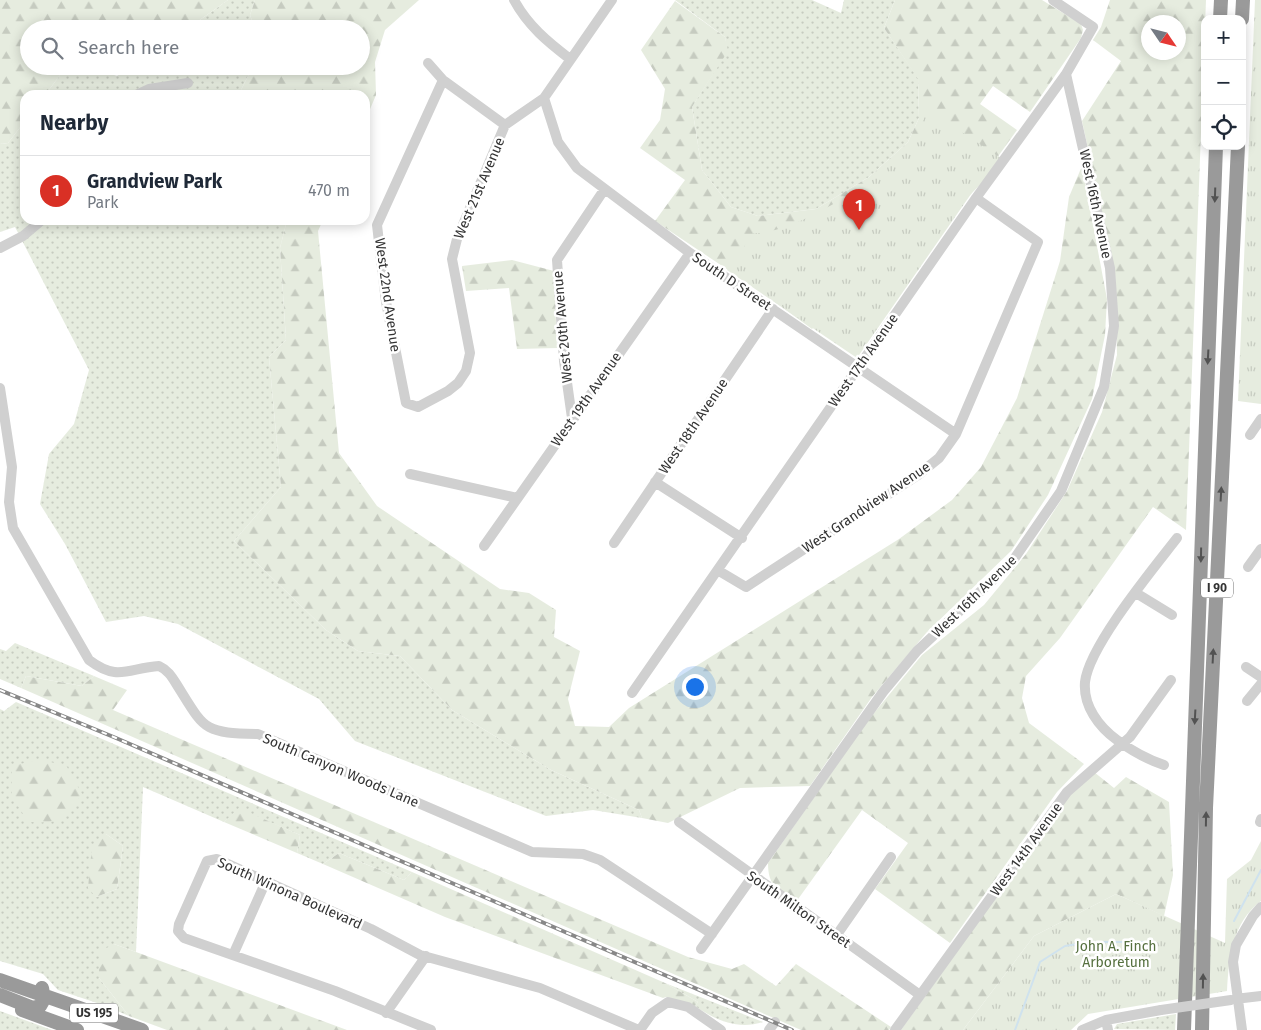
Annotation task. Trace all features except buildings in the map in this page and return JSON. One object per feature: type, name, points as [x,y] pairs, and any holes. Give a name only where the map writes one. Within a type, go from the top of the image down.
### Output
[{"type":"highway","points":[[1220,15],[1221,0]]},
{"type":"highway","points":[[1242,15],[1243,0]]},
{"type":"highway","name":"I 90","points":[[1184,1030],[1216,150]]},
{"type":"highway","name":"I 90","points":[[1202,1030],[1206,808],[1238,150]]},
{"type":"highway","points":[[0,973],[39,986],[45,996],[40,1006],[33,1008],[0,995]]},
{"type":"highway","name":"US 195","points":[[0,980],[142,1030]]},
{"type":"highway","name":"US 195","points":[[0,1002],[78,1030]]},
{"type":"street","points":[[514,0],[542,38],[570,59]]},
{"type":"street","name":"West 21st Avenue","points":[[406,403],[418,407],[448,391],[458,383],[466,371],[470,353],[452,259],[457,239],[505,125],[544,98],[612,0]]},
{"type":"street","name":"West 17th Avenue","points":[[632,693],[742,538],[976,198],[1066,74],[1093,27],[1053,0]]},
{"type":"street","points":[[428,63],[443,80],[505,125]]},
{"type":"street","name":"West 16th Avenue","points":[[701,949],[883,692],[917,650],[1012,562],[1061,491],[1104,387],[1114,326],[1110,268],[1066,74]]},
{"type":"street","name":"West 22nd Avenue","points":[[406,403],[386,302],[377,225],[443,80]]},
{"type":"street","points":[[146,90],[188,83]]},
{"type":"street","name":"South D Street","points":[[544,98],[558,142],[577,168],[690,253],[956,434]]},
{"type":"street","name":"West 20th Avenue","points":[[572,418],[564,361],[557,260],[604,190]]},
{"type":"street","name":"West Grandview Avenue","points":[[719,571],[746,587],[918,475],[939,458],[956,434],[1038,242],[976,198]]},
{"type":"street","points":[[0,248],[23,236],[36,225]]},
{"type":"street","name":"West 19th Avenue","points":[[484,546],[572,418],[690,253]]},
{"type":"street","name":"West 18th Avenue","points":[[614,543],[773,309]]},
{"type":"street","name":"South Canyon Woods Lane","points":[[0,388],[12,467],[9,502],[13,528],[89,660],[109,672],[119,673],[129,673],[159,666],[169,673],[201,722],[209,728],[224,733],[258,734],[532,852],[583,854],[600,860],[712,934]]},
{"type":"street","points":[[1250,435],[1261,419]]},
{"type":"street","points":[[410,474],[517,498]]},
{"type":"street","points":[[655,482],[742,538]]},
{"type":"street","points":[[1164,765],[1144,759],[1105,731],[1089,708],[1085,683],[1092,657],[1177,538]]},
{"type":"street","points":[[1248,567],[1261,549]]},
{"type":"street","points":[[1136,593],[1172,615]]},
{"type":"street","points":[[1246,667],[1261,677]]},
{"type":"street","name":"West 14th Avenue","points":[[895,1030],[1067,792],[1130,736],[1171,680]]},
{"type":"street","points":[[1247,701],[1261,684]]},
{"type":"street","name":"South Milton Street","points":[[679,822],[753,878],[920,995]]},
{"type":"street","points":[[836,936],[891,857]]},
{"type":"street","name":"South Winona Boulevard","points":[[432,1030],[335,991],[184,938],[178,931],[179,924],[205,864],[211,859],[218,859],[426,956],[540,988],[639,1030]]},
{"type":"street","points":[[233,955],[266,881]]},
{"type":"street","points":[[1242,1030],[1235,999],[1234,962],[1236,945],[1253,916],[1261,907]]},
{"type":"street","points":[[386,1013],[426,956]]},
{"type":"street","points":[[1082,1030],[1162,1010],[1261,996]]},
{"type":"street","points":[[639,1030],[652,1013],[668,1002],[688,1007],[721,1030]]},
{"type":"green space","points":[[0,0],[228,0],[200,20],[20,20],[20,75],[60,75],[49,90],[20,90],[20,127],[8,143],[0,144]]},
{"type":"green space","points":[[228,0],[255,0],[250,15],[252,20],[200,20]]},
{"type":"green space","points":[[255,0],[419,0],[385,30],[375,62],[376,95],[370,109],[370,90],[241,90],[248,75],[370,75],[370,20],[252,20],[250,15]]},
{"type":"green space","points":[[675,0],[812,0],[841,13],[844,0],[895,0],[884,28],[918,78],[919,118],[908,142],[869,177],[816,209],[758,216],[731,207],[702,170],[692,107],[727,51],[725,37]]},
{"type":"green space","points":[[895,0],[1042,0],[1081,24],[1083,30],[1081,38],[1030,112],[993,86],[980,104],[1017,130],[971,194],[812,329],[764,294],[655,221],[685,180],[640,148],[660,120],[665,89],[641,50],[675,1],[725,37],[728,51],[692,107],[702,170],[731,207],[758,216],[816,209],[869,177],[908,142],[919,118],[918,79],[884,28]]},
{"type":"green space","points":[[1110,0],[1206,0],[1205,15],[1201,15],[1201,132],[1186,530],[1153,507],[1060,638],[1026,676],[1022,698],[1029,723],[1084,764],[1057,792],[950,943],[875,889],[908,843],[862,810],[796,902],[775,887],[768,871],[768,863],[869,719],[922,655],[984,605],[1026,554],[1067,491],[1102,412],[1117,355],[1115,273],[1082,121],[1121,61],[1093,40],[1101,27]]},
{"type":"green space","points":[[1255,0],[1261,0],[1261,404],[1238,401]]},
{"type":"green space","points":[[60,75],[248,75],[241,90],[49,90]]},
{"type":"green space","points":[[925,108],[1004,160],[971,194],[857,358],[727,270],[754,233],[773,231],[819,212],[845,197],[891,165],[921,134],[924,125]]},
{"type":"green space","points":[[20,127],[20,225],[286,225],[280,248],[286,340],[269,357],[281,487],[234,541],[326,630],[358,651],[400,656],[452,710],[551,770],[639,810],[642,818],[593,810],[546,816],[355,741],[319,699],[178,624],[144,616],[106,622],[65,544],[40,504],[49,454],[74,424],[89,370],[15,227],[0,232],[0,144],[8,143]]},
{"type":"green space","points":[[1082,166],[1107,299],[1105,335],[1092,399],[1048,495],[1011,551],[927,632],[872,697],[810,786],[740,788],[668,823],[642,818],[639,810],[551,770],[452,710],[400,656],[358,651],[326,630],[234,541],[281,487],[269,357],[286,340],[280,248],[286,225],[321,225],[318,231],[339,453],[377,506],[500,589],[529,593],[556,610],[554,637],[580,651],[568,699],[575,726],[609,727],[629,708],[899,539],[952,500],[981,467],[1017,398],[1060,261],[1069,197]]},
{"type":"green space","points":[[512,260],[554,271],[557,348],[517,349],[509,288],[466,291],[462,266]]},
{"type":"green space","points":[[15,643],[94,676],[82,686],[26,676],[21,688],[0,679],[0,649],[6,651]]},
{"type":"green space","points":[[26,676],[82,686],[94,676],[127,690],[113,710],[688,957],[732,969],[744,964],[776,986],[796,964],[891,1027],[889,1030],[801,1030],[21,688]]},
{"type":"green space","points":[[16,702],[412,872],[404,880],[339,853],[323,864],[297,853],[300,835],[239,809],[224,822],[143,787],[136,952],[114,944],[99,978],[129,1016],[58,990],[43,974],[0,961],[0,709],[4,711]],"holes":[[[106,834],[123,846],[117,889],[96,897]]]},
{"type":"green space","points":[[41,759],[67,767],[82,794],[70,810],[60,819],[48,822],[28,822],[12,796],[12,766]]},
{"type":"green space","points":[[1094,772],[1114,788],[1126,777],[1169,802],[1173,875],[1164,916],[1116,894],[1034,936],[963,1030],[901,1030],[1071,791]]},
{"type":"green space","points":[[239,808],[300,835],[297,853],[224,822]]},
{"type":"green space","points":[[106,834],[123,846],[117,889],[96,897],[88,888],[92,846]]},
{"type":"green space","name":"John A. Finch Arboretum","points":[[1261,841],[1261,901],[1251,910],[1238,930],[1231,953],[1227,991],[1088,1014],[1071,1030],[963,1030],[1034,936],[1116,894],[1225,943],[1227,879],[1251,860]]},
{"type":"green space","points":[[339,853],[404,880],[412,872],[665,983],[698,1002],[695,1006],[666,997],[663,998],[445,917],[323,864]]},
{"type":"green space","points":[[114,944],[347,1030],[167,1030],[129,1016],[99,978],[99,952]]},
{"type":"green space","points":[[665,983],[763,1022],[745,1025],[720,1020],[695,1006],[698,1002]]},
{"type":"green space","points":[[0,1011],[52,1030],[0,1030]]},
{"type":"green space","points":[[1176,1014],[1175,1030],[1114,1029],[1117,1024]]},
{"type":"waterway","points":[[1234,921],[1261,870]]},
{"type":"waterway","points":[[1015,1030],[1040,962],[1065,946],[1090,942],[1146,942]]},
{"type":"railway","points":[[0,690],[116,738],[792,1030]]},
{"type":"place","name":"Grandview Park","points":[[859,230]]}]
